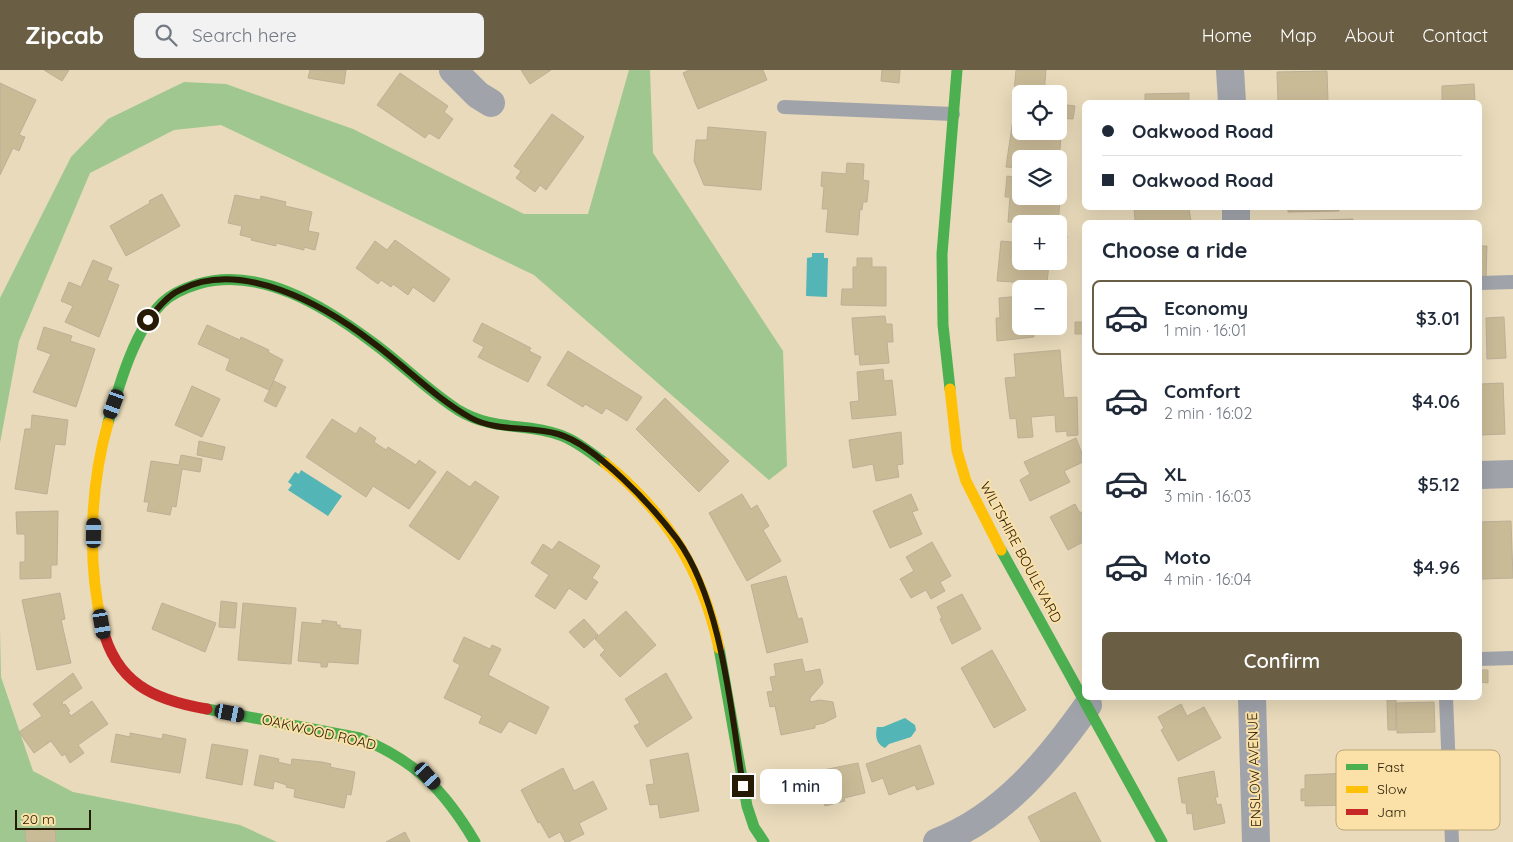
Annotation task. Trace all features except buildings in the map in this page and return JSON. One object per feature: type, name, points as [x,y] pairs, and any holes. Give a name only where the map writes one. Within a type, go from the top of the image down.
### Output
[{"type":"street","points":[[453,70],[478,95],[491,103]]},
{"type":"street","name":"WILTSHIRE BOULEVARD","points":[[957,70],[941,287],[951,410],[957,452],[966,481],[984,518],[1082,694]]},
{"type":"street","points":[[1230,70],[1232,100]]},
{"type":"street","name":"OAKWOOD ROAD","points":[[475,842],[457,812],[428,776],[408,760],[384,747],[360,738],[172,702],[129,680],[114,662],[104,637],[97,597],[94,559],[95,501],[100,459],[108,422],[134,351],[148,320],[163,302],[180,290],[204,282],[230,280],[255,282],[287,293],[346,322],[450,404],[473,419],[497,426],[558,434],[579,443],[616,474],[651,508],[678,540],[696,571],[710,607],[720,651],[747,806],[754,827],[764,842]]},
{"type":"street","points":[[1482,475],[1513,474]]},
{"type":"street","name":"WILTSHIRE BOULEVARD","points":[[1085,700],[1162,842]]},
{"type":"street","name":"ENSLOW AVENUE","points":[[1252,700],[1256,842]]},
{"type":"street","points":[[937,842],[975,822],[1009,798],[1038,769],[1088,705]]},
{"type":"lane","points":[[784,107],[953,114]]},
{"type":"lane","points":[[1482,283],[1513,282]]},
{"type":"lane","points":[[1482,659],[1513,658]]},
{"type":"lane","points":[[1446,700],[1448,750]]},
{"type":"green space","points":[[629,70],[650,70],[653,153],[783,351],[787,466],[769,480],[534,275],[221,125],[174,130],[90,173],[19,341],[0,443],[0,298],[71,157],[108,119],[184,82],[226,84],[353,129],[524,214],[588,214]]},
{"type":"green space","points":[[0,630],[1,677],[33,771],[73,792],[240,825],[277,842],[0,842]]},
{"type":"water","points":[[812,253],[824,253],[824,258],[828,258],[827,297],[806,296],[807,258],[812,257]]},
{"type":"water","points":[[301,470],[342,496],[328,516],[288,490],[292,485],[288,482],[295,472],[299,474]]},
{"type":"water","points":[[905,718],[915,725],[916,730],[911,737],[889,744],[885,748],[878,742],[876,737],[877,727],[883,727]]},
{"type":"traffic: fast","points":[[950,389],[943,325],[942,254],[957,70]]},
{"type":"traffic: fast","points":[[108,423],[123,376],[143,328],[162,303],[179,291],[198,284],[221,280],[245,280],[268,285],[290,293],[333,315],[383,350],[458,410],[484,421],[547,431],[560,435],[578,444],[605,463]]},
{"type":"traffic: fast","points":[[1001,550],[1082,697]]},
{"type":"traffic: fast","points":[[719,648],[747,806],[754,827],[764,842]]},
{"type":"traffic: fast","points":[[1084,700],[1162,842]]},
{"type":"traffic: fast","points":[[207,709],[360,738],[380,747],[413,768],[427,780],[452,807],[475,842]]},
{"type":"traffic: slow","points":[[950,389],[957,451],[966,481],[1001,550]]},
{"type":"traffic: slow","points":[[102,626],[94,576],[93,524],[97,472],[108,423]]},
{"type":"traffic: slow","points":[[605,463],[647,502],[679,545],[703,593],[719,648]]},
{"type":"traffic: jam","points":[[102,626],[108,646],[117,662],[127,675],[140,686],[170,700],[207,709]]},
{"type":"route","points":[[148,320],[163,302],[180,290],[204,282],[230,280],[255,282],[317,306],[346,322],[450,404],[473,419],[497,426],[558,434],[579,443],[651,508],[678,540],[696,571],[710,607],[720,651],[743,786]]}]
